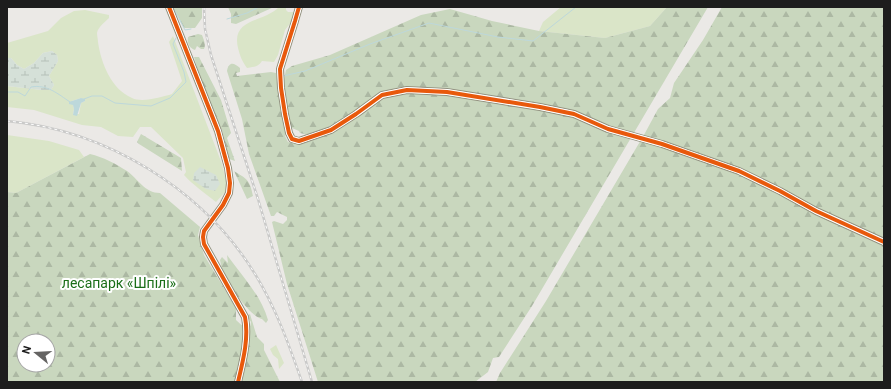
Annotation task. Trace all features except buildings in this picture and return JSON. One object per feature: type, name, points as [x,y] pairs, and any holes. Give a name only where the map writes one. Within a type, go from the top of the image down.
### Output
[{"type":"street","points":[[169,7],[218,131],[228,168],[230,182],[229,193],[223,205],[206,228],[203,237],[207,250],[245,317],[246,339],[238,382]]},
{"type":"street","points":[[298,7],[280,69],[285,114],[289,133],[292,139],[299,141],[331,130],[382,95],[407,90],[447,92],[540,106],[574,114],[608,129],[662,144],[739,172],[780,191],[816,211],[884,242]]},
{"type":"green space","points":[[173,7],[202,7],[202,18],[195,28],[184,28]]},
{"type":"green space","points":[[228,7],[274,7],[236,24],[231,23],[231,14]]},
{"type":"green space","points":[[279,7],[286,7],[288,12],[294,12],[292,21],[285,30],[278,55],[274,62],[262,61],[257,66],[247,68],[241,58],[238,48],[237,38],[239,31],[250,22],[265,16]]},
{"type":"green space","points":[[561,7],[667,7],[650,26],[605,38],[539,31],[543,22]]},
{"type":"green space","points":[[667,7],[708,7],[532,306],[499,357],[493,358],[488,372],[475,382],[318,382],[287,284],[272,222],[274,221],[283,224],[287,220],[287,217],[277,212],[274,216],[271,216],[249,154],[242,119],[227,71],[230,64],[234,64],[240,68],[240,72],[236,73],[237,76],[271,72],[276,73],[278,83],[283,83],[286,70],[292,66],[330,55],[421,15],[450,9],[492,21],[539,31],[605,38],[650,26]],"holes":[[[292,128],[300,133],[308,135],[307,137],[294,143],[288,142],[285,136],[287,130]]]},
{"type":"green space","points":[[722,7],[884,7],[884,382],[496,382],[500,373],[546,301],[658,109],[670,98],[674,83],[703,40]]},
{"type":"green space","points":[[85,10],[109,15],[109,18],[100,27],[97,33],[99,50],[108,74],[113,82],[125,94],[132,98],[141,100],[152,99],[172,94],[182,81],[169,42],[173,36],[222,164],[226,181],[226,191],[216,202],[195,186],[184,175],[186,172],[183,158],[151,127],[140,127],[133,137],[118,136],[101,127],[82,125],[34,110],[7,107],[7,86],[51,90],[54,85],[49,76],[58,61],[57,55],[52,51],[43,53],[34,63],[24,69],[17,65],[11,58],[7,58],[7,43],[48,31],[61,18],[74,11]],"holes":[[[81,98],[85,101],[81,103],[79,114],[73,114],[74,109],[72,101]]]},
{"type":"green space","points":[[198,34],[202,35],[205,47],[204,49],[201,49],[197,46],[195,50],[189,45],[188,37]]},
{"type":"green space","points":[[52,51],[57,55],[58,61],[49,76],[54,85],[51,90],[7,86],[7,58],[11,58],[17,65],[24,69],[34,63],[43,53]]},
{"type":"green space","points":[[194,57],[199,57],[221,100],[231,133],[227,138],[235,161],[229,159],[222,130],[211,109]]},
{"type":"green space","points":[[141,134],[181,158],[182,171],[139,144],[137,142]]},
{"type":"green space","points":[[7,135],[49,141],[79,150],[84,157],[16,193],[7,192]]},
{"type":"green space","name":"лесапарк «Шпілі»","points":[[90,154],[105,159],[127,171],[150,191],[160,193],[200,227],[198,235],[204,255],[236,308],[236,320],[249,332],[251,322],[247,316],[250,314],[257,337],[264,344],[264,350],[280,382],[7,382],[7,192],[16,193]]},
{"type":"green space","points":[[200,167],[216,175],[220,184],[215,191],[206,189],[193,180],[194,173]]},
{"type":"green space","points":[[234,171],[247,180],[251,186],[253,196],[247,199]]},
{"type":"green space","points":[[227,255],[261,302],[268,320],[266,323],[246,307],[224,275],[220,260],[222,257],[228,263]]},
{"type":"green space","points":[[276,345],[284,363],[279,369],[278,359],[273,355],[270,349]]},
{"type":"water","points":[[81,98],[85,99],[85,101],[81,103],[77,116],[73,115],[73,105],[69,104],[69,102]]},
{"type":"waterway","points":[[173,7],[185,30],[191,29]]},
{"type":"waterway","points":[[227,19],[247,13],[259,7]]},
{"type":"waterway","points":[[283,76],[305,71],[370,44],[429,23],[498,37],[533,41],[576,7]]},
{"type":"waterway","points":[[84,99],[92,96],[102,96],[115,103],[151,106],[170,98],[186,82],[184,72],[173,44],[176,38]]},
{"type":"waterway","points":[[7,92],[18,92],[25,96],[31,87],[37,86],[52,90],[70,102]]},
{"type":"railway","points":[[204,7],[205,29],[211,55],[258,199],[312,382]]},
{"type":"railway","points":[[7,121],[44,127],[80,137],[115,151],[149,169],[180,191],[208,216],[233,243],[255,274],[263,287],[282,327],[302,382]]},
{"type":"cycle path","points":[[169,7],[218,131],[228,168],[230,183],[229,193],[223,205],[204,231],[203,237],[204,244],[245,317],[246,341],[238,382]]},
{"type":"cycle path","points":[[299,7],[280,69],[285,114],[289,133],[292,139],[299,141],[331,130],[382,95],[407,90],[447,92],[540,107],[574,114],[608,129],[662,144],[739,171],[816,211],[884,242]]}]
